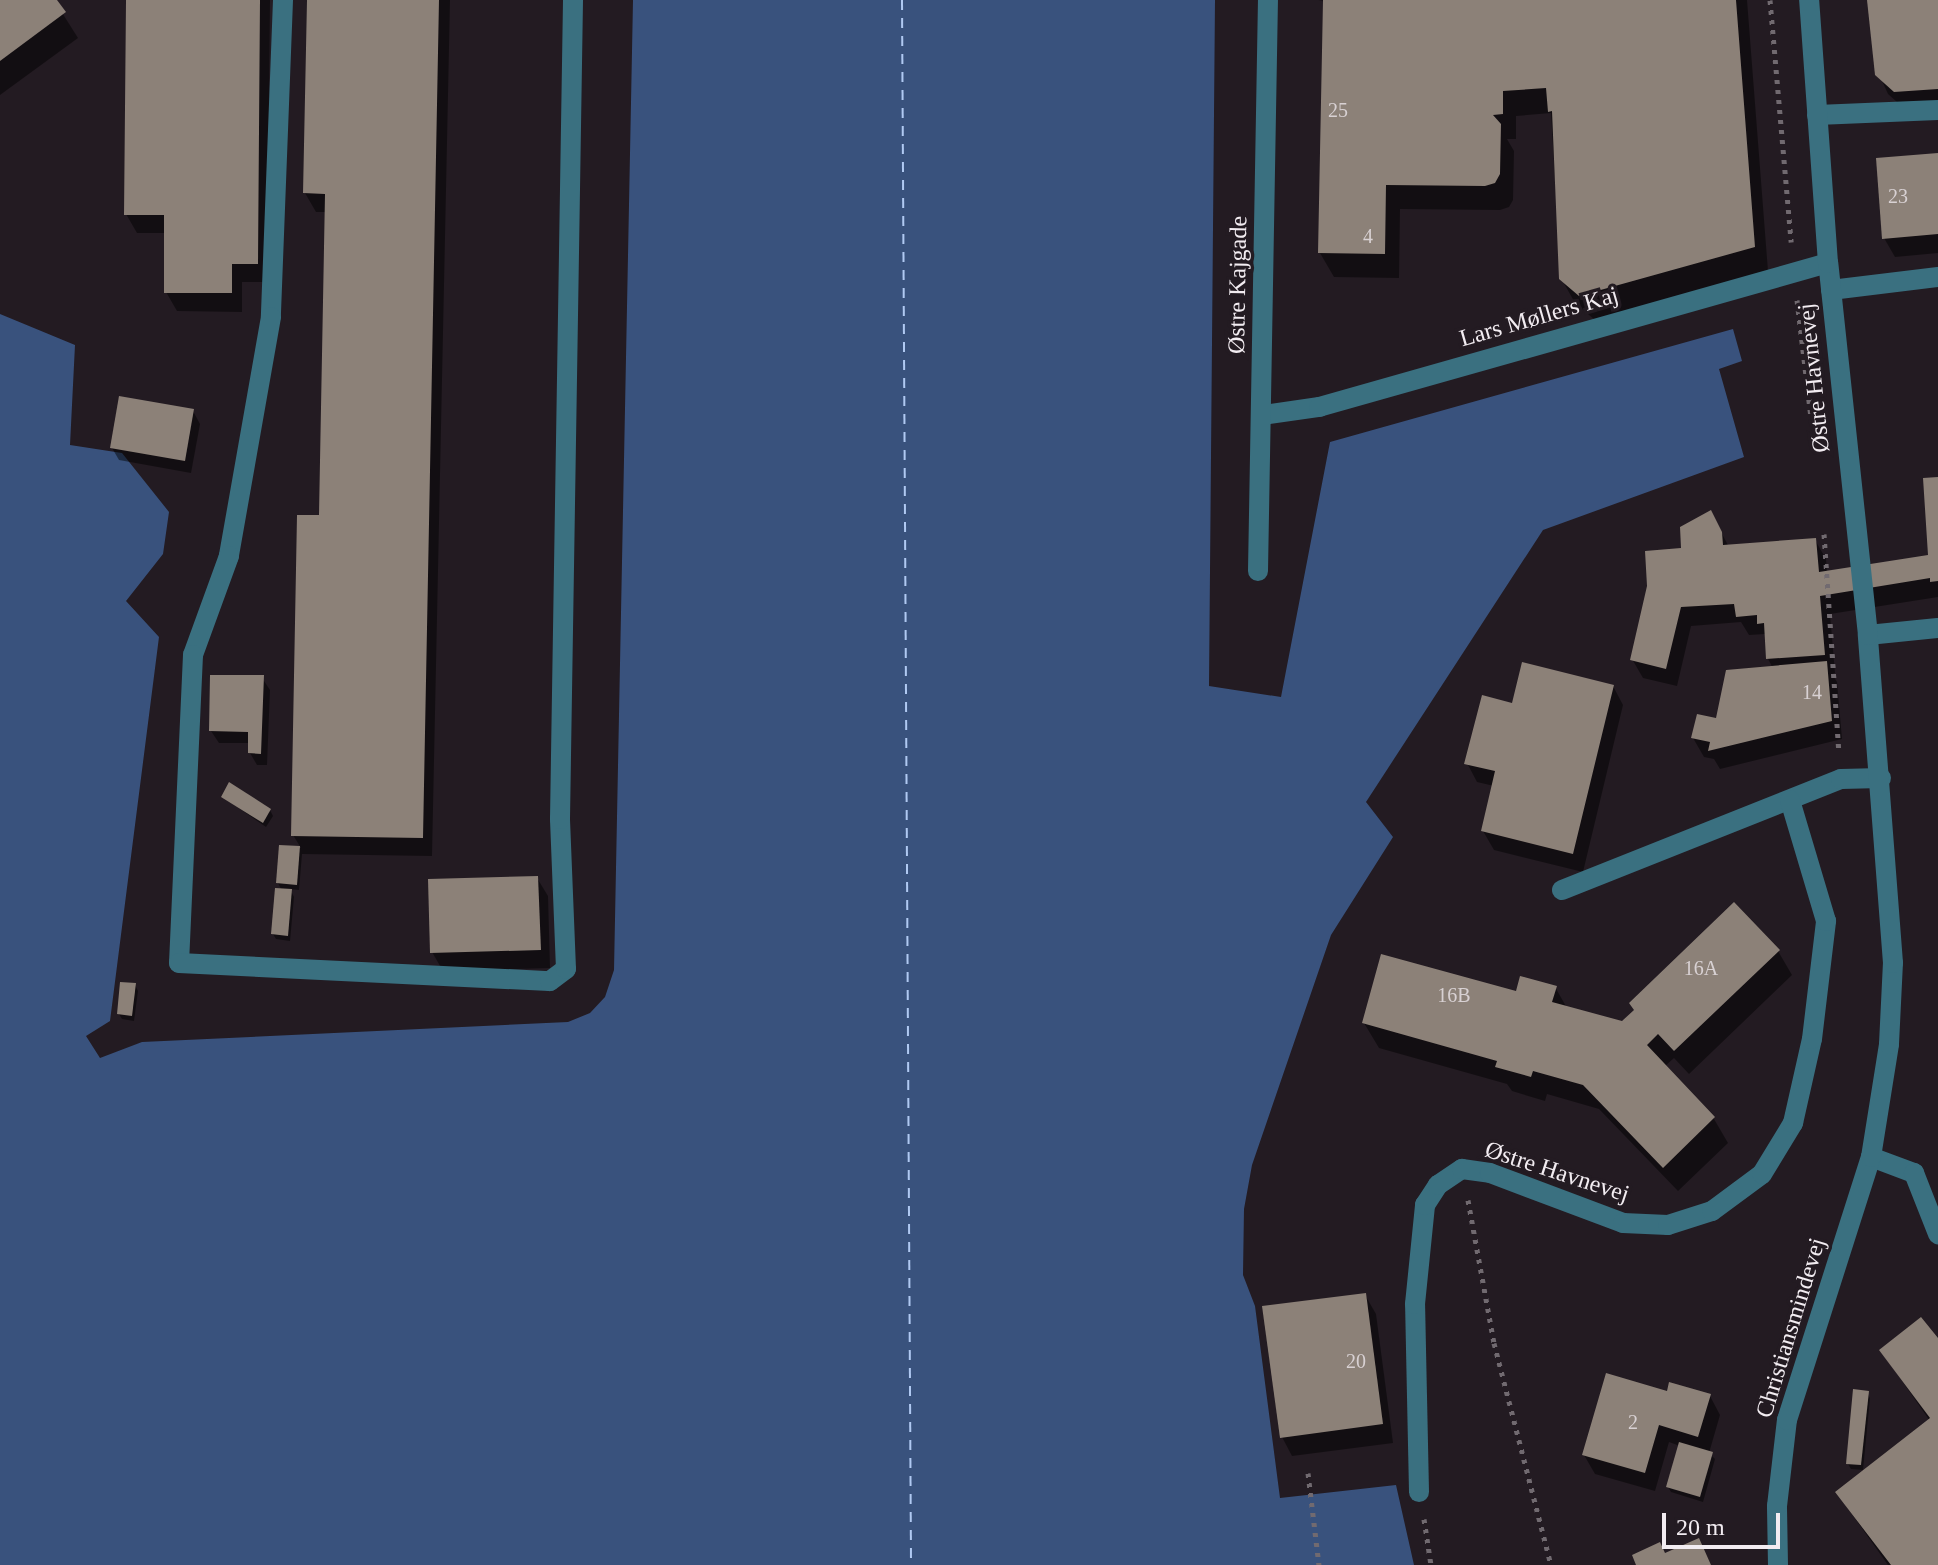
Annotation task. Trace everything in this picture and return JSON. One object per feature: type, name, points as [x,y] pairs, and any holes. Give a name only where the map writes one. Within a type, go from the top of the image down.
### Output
[{"type":"street","points":[[283,0],[271,317],[229,556],[193,655],[179,963],[550,981],[566,969],[560,819],[573,0]]},
{"type":"street","name":"Østre Kajgade","points":[[1258,571],[1268,0]]},
{"type":"street","name":"Østre Havnevej","points":[[1809,0],[1828,263],[1881,778],[1893,963],[1889,1044],[1871,1157]]},
{"type":"street","points":[[1817,115],[1938,110]]},
{"type":"street","name":"Lars Møllers Kaj","points":[[1263,415],[1319,407],[1828,263]]},
{"type":"street","points":[[1831,290],[1938,277]]},
{"type":"street","points":[[1868,635],[1938,628]]},
{"type":"street","points":[[1562,890],[1841,779],[1881,778]]},
{"type":"street","name":"Østre Havnevej","points":[[1419,1492],[1415,1304],[1425,1205],[1438,1185],[1462,1169],[1490,1173],[1623,1223],[1668,1225],[1712,1211],[1762,1174],[1793,1123],[1812,1039],[1826,921],[1790,800]]},
{"type":"street","points":[[1871,1157],[1914,1173],[1938,1234]]},
{"type":"street","name":"Christiansmindevej","points":[[1778,1565],[1777,1506],[1787,1420],[1871,1157]]},
{"type":"path","points":[[1770,0],[1793,271],[1812,429]]},
{"type":"path","points":[[1823,523],[1841,779]]},
{"type":"path","points":[[1462,1169],[1494,1343],[1551,1565]]},
{"type":"path","points":[[1308,1473],[1319,1565]]},
{"type":"path","points":[[1419,1492],[1431,1565]]},
{"type":"water","points":[[633,0],[1215,0],[1209,686],[1281,697],[1330,442],[1733,329],[1742,361],[1719,369],[1744,457],[1543,530],[1366,802],[1393,837],[1331,935],[1252,1165],[1244,1209],[1243,1275],[1255,1306],[1280,1498],[1396,1485],[1414,1565],[0,1565],[0,314],[75,345],[70,445],[122,453],[169,512],[163,554],[126,601],[159,637],[110,1021],[86,1036],[100,1058],[142,1042],[568,1022],[590,1013],[605,997],[614,970]]},
{"type":"building","points":[[0,0],[57,0],[66,12],[0,61]]},
{"type":"building","points":[[126,0],[260,0],[258,264],[232,264],[232,293],[164,293],[164,215],[124,215]]},
{"type":"building","points":[[307,0],[439,0],[423,838],[291,836],[297,515],[319,515],[325,194],[303,193]]},
{"type":"building","points":[[1323,0],[1736,0],[1755,247],[1579,296],[1559,279],[1552,111],[1548,112],[1546,88],[1503,91],[1503,114],[1493,115],[1501,124],[1500,174],[1495,183],[1485,186],[1386,185],[1385,254],[1318,253]]},
{"type":"building","points":[[1867,0],[1938,0],[1938,89],[1894,92],[1875,75]]},
{"type":"building","points":[[1938,153],[1938,234],[1882,239],[1876,158]]},
{"type":"building","points":[[119,396],[194,409],[185,461],[110,448]]},
{"type":"building","points":[[1938,477],[1938,581],[1930,582],[1930,578],[1820,596],[1825,655],[1766,659],[1764,623],[1757,624],[1757,615],[1736,617],[1734,604],[1681,607],[1666,669],[1630,660],[1647,586],[1645,551],[1681,548],[1680,527],[1711,510],[1722,532],[1723,545],[1816,538],[1819,572],[1928,555],[1923,478]]},
{"type":"building","points":[[1827,661],[1832,721],[1708,751],[1710,742],[1691,738],[1697,714],[1716,718],[1726,670]]},
{"type":"building","points":[[1522,662],[1614,685],[1573,854],[1481,831],[1495,771],[1464,764],[1482,695],[1512,703]]},
{"type":"building","points":[[210,675],[264,675],[261,754],[248,753],[248,732],[209,731]]},
{"type":"building","points":[[229,782],[271,809],[263,823],[221,797]]},
{"type":"building","points":[[279,845],[300,846],[297,885],[276,883]]},
{"type":"building","points":[[538,876],[541,950],[430,953],[428,879]]},
{"type":"building","points":[[275,888],[292,889],[288,936],[271,934]]},
{"type":"building","points":[[1734,902],[1780,950],[1674,1051],[1658,1034],[1647,1045],[1715,1117],[1663,1168],[1583,1085],[1533,1071],[1531,1077],[1495,1067],[1497,1061],[1362,1023],[1381,954],[1516,991],[1520,976],[1557,986],[1552,1002],[1622,1021],[1634,1010],[1629,1003]]},
{"type":"building","points":[[120,982],[136,983],[132,1016],[117,1014]]},
{"type":"building","points":[[1366,1293],[1383,1424],[1280,1438],[1262,1306]]},
{"type":"building","points":[[1921,1317],[1938,1338],[1938,1565],[1891,1565],[1835,1492],[1930,1418],[1879,1350]]},
{"type":"building","points":[[1606,1373],[1667,1391],[1669,1382],[1711,1394],[1698,1437],[1659,1425],[1645,1473],[1582,1455]]},
{"type":"building","points":[[1853,1389],[1869,1391],[1861,1465],[1846,1464]]},
{"type":"building","points":[[1679,1442],[1713,1452],[1700,1497],[1666,1487]]},
{"type":"building","points":[[1699,1538],[1711,1565],[1636,1565],[1632,1555],[1660,1542],[1665,1553]]},
{"type":"ferry route","points":[[902,0],[911,1565]]}]
